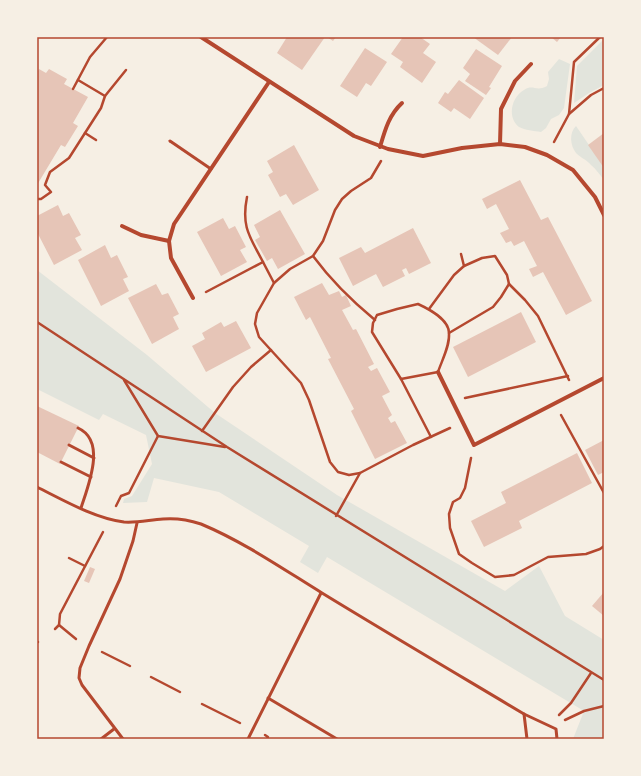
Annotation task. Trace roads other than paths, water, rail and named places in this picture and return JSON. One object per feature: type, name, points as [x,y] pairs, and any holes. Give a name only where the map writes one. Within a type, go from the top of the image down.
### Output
[{"type":"street","points":[[201,37],[354,136],[388,150],[423,156],[462,148],[500,144],[525,147],[547,155],[573,170],[595,197],[604,215]]},
{"type":"street","points":[[500,144],[502,109],[514,81],[531,64]]},
{"type":"street","points":[[194,298],[171,258],[169,241],[174,224],[269,82]]},
{"type":"street","points":[[380,147],[388,122],[394,111],[402,103]]},
{"type":"street","points":[[122,226],[141,235],[169,241]]},
{"type":"street","points":[[438,372],[474,446],[604,378]]},
{"type":"lane","points":[[170,141],[211,169]]},
{"type":"lane","points":[[78,428],[84,431],[92,441],[94,458],[91,477],[81,508]]},
{"type":"lane","points":[[69,446],[94,458]]},
{"type":"lane","points":[[61,462],[91,477]]},
{"type":"lane","points":[[37,487],[81,508],[109,519],[136,523],[162,519],[184,520],[199,524],[263,556],[321,593],[524,714],[556,729],[557,739]]},
{"type":"lane","points":[[123,739],[82,685],[79,678],[80,668],[89,646],[120,579],[133,541],[136,523]]},
{"type":"lane","points":[[248,739],[321,593]]},
{"type":"lane","points":[[268,698],[337,739]]},
{"type":"lane","points":[[524,714],[526,739]]},
{"type":"lane","points":[[101,739],[114,729]]}]
